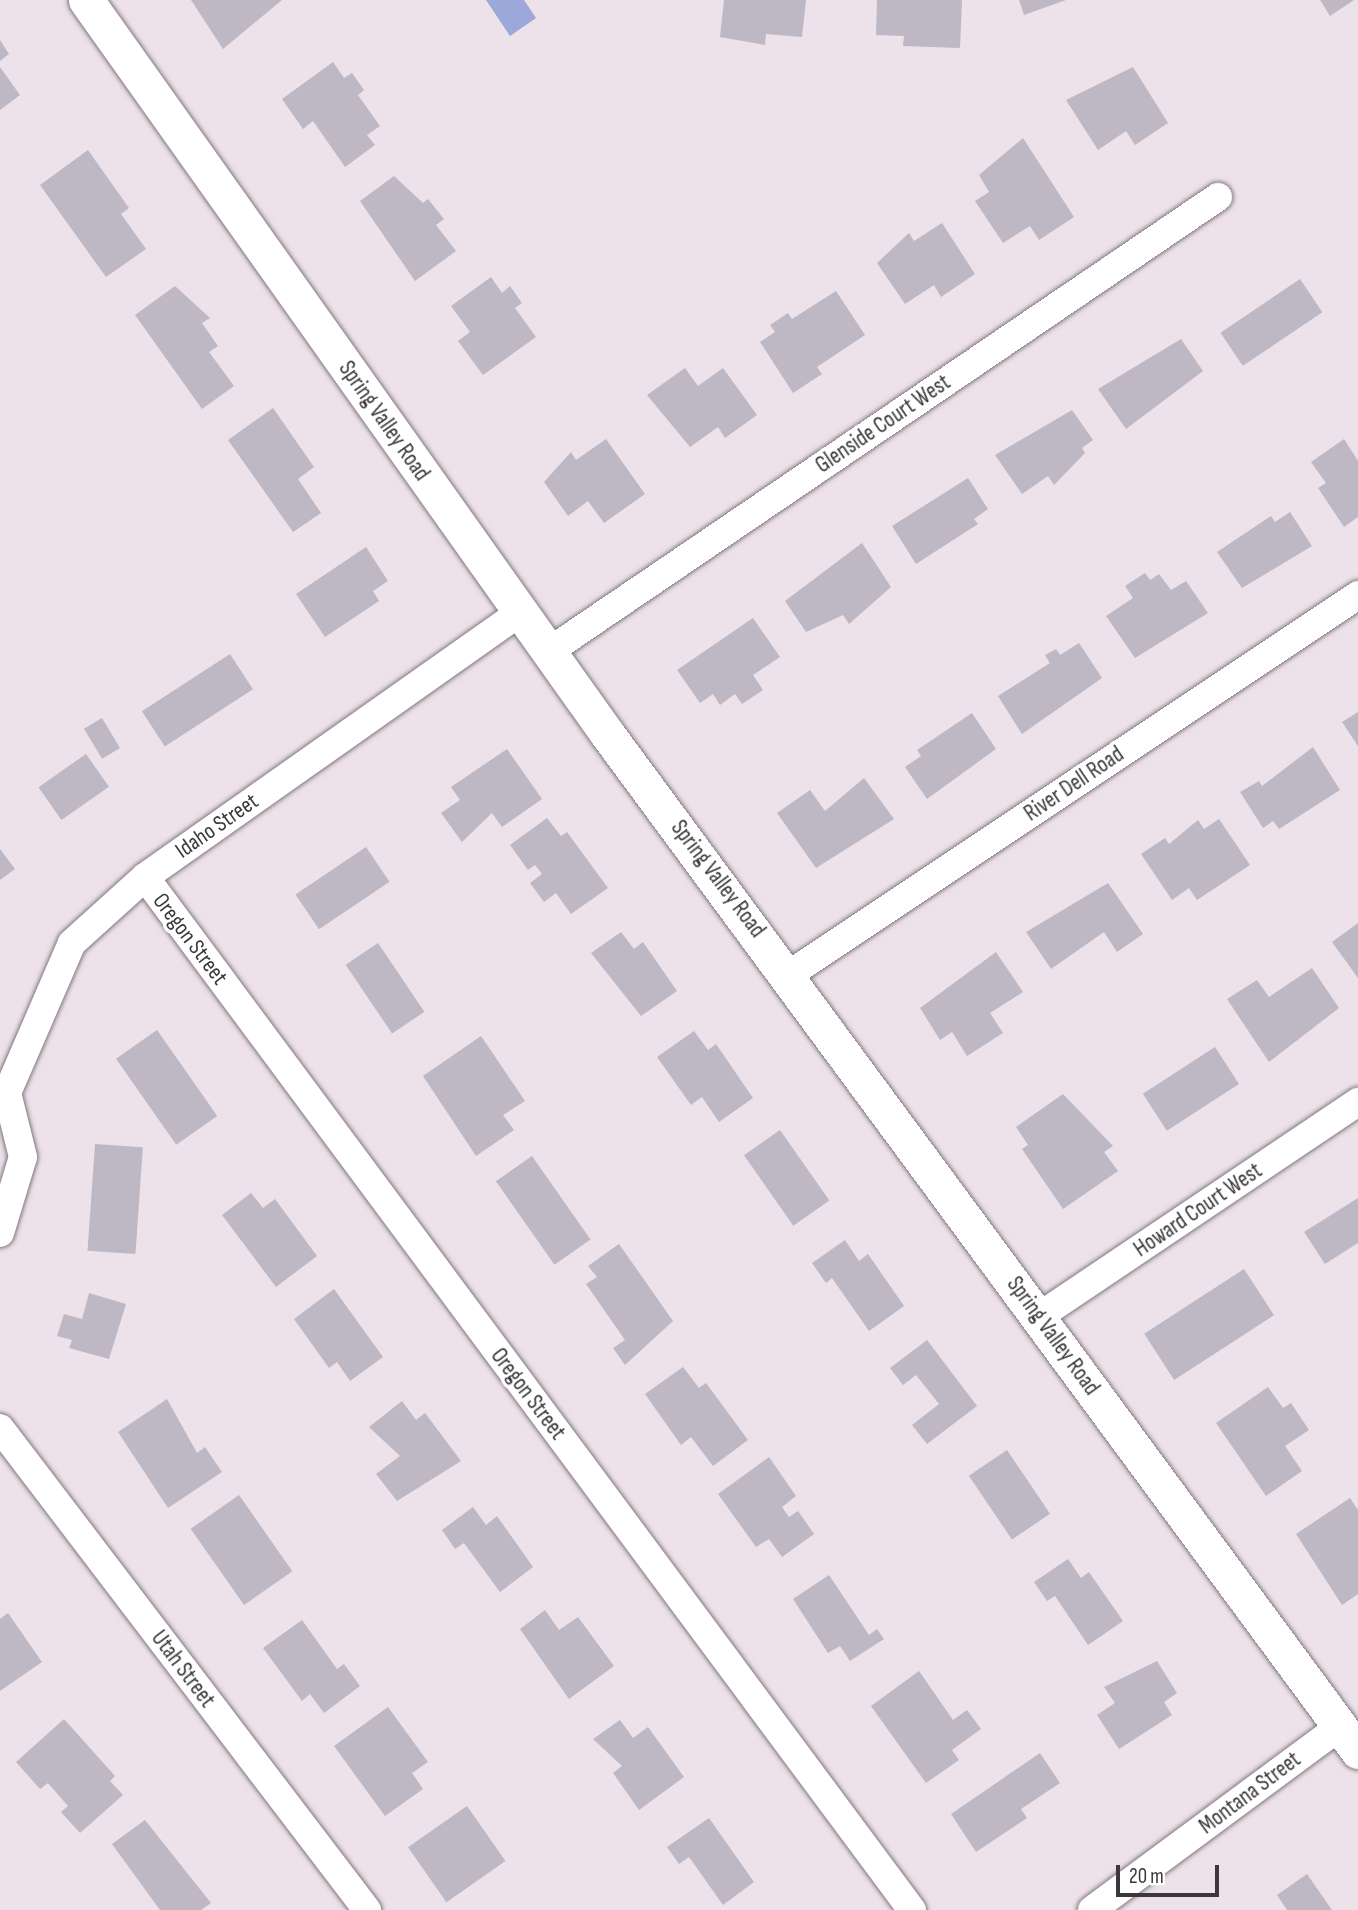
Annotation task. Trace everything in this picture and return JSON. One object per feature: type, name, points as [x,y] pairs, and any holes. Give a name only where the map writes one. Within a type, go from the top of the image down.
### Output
[{"type":"street","name":"Spring Valley Road","points":[[86,0],[548,652],[790,974],[1038,1317],[1349,1739]]},
{"type":"street","name":"Glenside Court West","points":[[548,652],[1218,197]]},
{"type":"street","name":"River Dell Road","points":[[790,974],[1358,595]]},
{"type":"street","name":"Idaho Street","points":[[0,1233],[23,1157],[3,1088],[72,943],[145,877],[520,612]]},
{"type":"street","name":"Oregon Street","points":[[145,877],[912,1910]]},
{"type":"street","name":"Howard Court West","points":[[1038,1317],[1358,1102]]},
{"type":"street","name":"Utah Street","points":[[0,1428],[366,1910]]},
{"type":"street","name":"Montana Street","points":[[1092,1910],[1349,1739]]},
{"type":"water","points":[[486,0],[524,0],[536,18],[510,36]]},
{"type":"building","points":[[191,0],[282,0],[223,49]]},
{"type":"building","points":[[724,0],[806,0],[802,37],[766,34],[765,45],[720,37]]},
{"type":"building","points":[[877,0],[962,0],[960,48],[903,46],[904,36],[876,35]]},
{"type":"building","points":[[1019,0],[1066,0],[1024,15]]},
{"type":"building","points":[[1320,0],[1354,0],[1330,16]]},
{"type":"building","points":[[0,40],[9,54],[0,61]]},
{"type":"building","points":[[333,62],[344,78],[352,73],[364,90],[358,95],[380,126],[367,135],[375,145],[345,167],[313,121],[303,129],[282,99]]},
{"type":"building","points":[[0,67],[20,95],[0,110]]},
{"type":"building","points":[[1133,67],[1168,123],[1135,145],[1126,131],[1098,150],[1066,100]]},
{"type":"building","points":[[1023,138],[1074,217],[1039,240],[1030,226],[1003,243],[975,201],[989,192],[979,175]]},
{"type":"building","points":[[88,150],[129,208],[121,214],[146,249],[106,277],[40,185]]},
{"type":"building","points":[[394,176],[423,203],[428,199],[444,219],[436,225],[456,251],[415,281],[360,201]]},
{"type":"building","points":[[942,223],[975,274],[941,297],[934,285],[905,304],[877,263],[909,233],[914,241]]},
{"type":"building","points":[[491,277],[502,293],[510,286],[522,303],[515,308],[536,337],[483,375],[458,341],[470,332],[451,306]]},
{"type":"building","points":[[1300,279],[1322,312],[1243,366],[1220,333]]},
{"type":"building","points":[[175,286],[210,318],[202,323],[218,346],[209,352],[234,386],[202,409],[135,315]]},
{"type":"building","points":[[836,291],[865,335],[817,367],[822,374],[793,393],[760,342],[775,332],[770,325],[788,313],[792,319]]},
{"type":"building","points":[[1181,339],[1203,371],[1126,429],[1098,389]]},
{"type":"building","points":[[685,368],[698,386],[723,368],[757,415],[725,438],[718,427],[690,447],[647,395]]},
{"type":"building","points":[[273,408],[314,467],[298,479],[321,513],[293,532],[228,440]]},
{"type":"building","points":[[1072,410],[1093,440],[1082,448],[1085,453],[1054,485],[1048,476],[1022,494],[995,455]]},
{"type":"building","points":[[606,439],[645,494],[604,523],[588,501],[568,516],[544,482],[571,452],[576,460]]},
{"type":"building","points":[[1344,439],[1358,461],[1358,517],[1344,527],[1318,488],[1326,483],[1311,462]]},
{"type":"building","points":[[968,478],[988,509],[974,519],[978,524],[916,564],[892,526]]},
{"type":"building","points":[[1290,512],[1312,546],[1242,588],[1217,552],[1271,516],[1275,522]]},
{"type":"building","points":[[862,543],[891,587],[849,624],[843,615],[806,632],[785,601]]},
{"type":"building","points":[[366,547],[388,581],[373,591],[379,601],[325,637],[296,594]]},
{"type":"building","points":[[1145,573],[1150,580],[1159,574],[1171,590],[1186,581],[1208,613],[1135,658],[1106,616],[1133,598],[1125,586]]},
{"type":"building","points":[[753,618],[780,657],[753,675],[763,690],[742,704],[735,694],[720,705],[713,694],[700,703],[677,670]]},
{"type":"building","points":[[1079,643],[1102,678],[1022,734],[998,696],[1050,663],[1045,655],[1056,649],[1060,655]]},
{"type":"building","points":[[230,654],[253,689],[165,746],[142,711]]},
{"type":"building","points":[[1358,712],[1358,746],[1342,722]]},
{"type":"building","points":[[972,713],[996,749],[927,799],[905,767],[921,756],[917,750]]},
{"type":"building","points":[[102,718],[120,748],[102,759],[84,729]]},
{"type":"building","points":[[1313,747],[1340,790],[1279,829],[1273,821],[1263,828],[1240,792],[1259,781],[1262,786]]},
{"type":"building","points":[[507,749],[542,799],[502,827],[492,813],[462,842],[441,813],[460,800],[451,787]]},
{"type":"building","points":[[86,754],[109,787],[61,820],[38,787]]},
{"type":"building","points":[[864,778],[894,819],[816,868],[777,813],[810,790],[825,811]]},
{"type":"building","points":[[547,818],[561,836],[567,832],[608,888],[571,914],[556,893],[544,902],[530,883],[542,874],[535,865],[528,870],[510,845]]},
{"type":"building","points":[[1219,819],[1250,865],[1197,900],[1189,888],[1172,900],[1141,854],[1165,838],[1169,844],[1198,820],[1204,829]]},
{"type":"building","points":[[366,847],[389,882],[319,929],[296,895]]},
{"type":"building","points":[[0,849],[15,869],[0,880]]},
{"type":"building","points":[[1108,883],[1143,934],[1117,952],[1104,932],[1051,969],[1026,932]]},
{"type":"building","points":[[1358,923],[1358,978],[1332,942]]},
{"type":"building","points":[[621,932],[634,949],[643,942],[677,991],[641,1016],[591,953]]},
{"type":"building","points":[[378,943],[424,1012],[392,1034],[346,965]]},
{"type":"building","points":[[996,952],[1023,992],[990,1013],[1003,1033],[967,1056],[952,1032],[940,1040],[920,1008]]},
{"type":"building","points":[[1312,968],[1339,1008],[1269,1062],[1227,999],[1257,980],[1269,997]]},
{"type":"building","points":[[157,1030],[217,1116],[176,1145],[116,1059]]},
{"type":"building","points":[[694,1031],[708,1050],[716,1044],[753,1098],[719,1122],[702,1097],[691,1105],[657,1057]]},
{"type":"building","points":[[481,1036],[525,1101],[503,1115],[514,1130],[476,1156],[423,1076]]},
{"type":"building","points":[[1215,1047],[1239,1084],[1167,1131],[1143,1094]]},
{"type":"building","points":[[1063,1094],[1113,1146],[1104,1152],[1118,1171],[1063,1209],[1022,1149],[1028,1145],[1016,1127]]},
{"type":"building","points":[[780,1130],[829,1200],[793,1226],[744,1155]]},
{"type":"building","points":[[95,1144],[143,1147],[135,1254],[88,1251]]},
{"type":"building","points":[[532,1156],[591,1240],[554,1265],[496,1181]]},
{"type":"building","points":[[251,1193],[263,1208],[275,1199],[317,1256],[276,1287],[222,1215]]},
{"type":"building","points":[[1358,1198],[1358,1243],[1325,1264],[1304,1232]]},
{"type":"building","points":[[845,1240],[859,1261],[868,1254],[904,1306],[869,1331],[832,1278],[826,1283],[812,1263]]},
{"type":"building","points":[[619,1244],[673,1321],[625,1365],[613,1348],[625,1340],[586,1284],[597,1277],[588,1266]]},
{"type":"building","points":[[1244,1269],[1274,1315],[1174,1380],[1144,1334]]},
{"type":"building","points":[[334,1289],[383,1357],[350,1381],[337,1362],[329,1368],[294,1319]]},
{"type":"building","points":[[89,1293],[126,1304],[109,1359],[69,1348],[72,1340],[57,1336],[64,1314],[82,1319]]},
{"type":"building","points":[[927,1340],[977,1406],[927,1444],[912,1425],[939,1404],[916,1375],[903,1385],[890,1368]]},
{"type":"building","points":[[683,1367],[699,1388],[706,1383],[748,1440],[713,1466],[691,1437],[681,1445],[645,1394]]},
{"type":"building","points":[[1268,1387],[1283,1408],[1291,1403],[1309,1430],[1285,1446],[1302,1471],[1266,1496],[1216,1423]]},
{"type":"building","points":[[167,1399],[197,1453],[205,1447],[222,1472],[168,1508],[118,1432]]},
{"type":"building","points":[[402,1401],[416,1420],[425,1413],[461,1461],[397,1501],[376,1474],[400,1456],[369,1427]]},
{"type":"building","points":[[1007,1450],[1050,1514],[1012,1540],[969,1476]]},
{"type":"building","points":[[769,1457],[796,1496],[782,1507],[789,1517],[798,1511],[814,1534],[782,1557],[769,1539],[756,1547],[718,1494]]},
{"type":"building","points":[[239,1495],[292,1571],[244,1605],[191,1529]]},
{"type":"building","points":[[1350,1498],[1358,1510],[1358,1594],[1342,1605],[1296,1534]]},
{"type":"building","points":[[473,1507],[486,1525],[497,1516],[533,1567],[500,1592],[464,1543],[455,1549],[442,1530]]},
{"type":"building","points":[[1068,1559],[1081,1578],[1089,1572],[1123,1621],[1088,1645],[1055,1596],[1047,1601],[1034,1582]]},
{"type":"building","points":[[829,1575],[869,1635],[877,1629],[884,1639],[850,1661],[840,1646],[828,1653],[793,1599]]},
{"type":"building","points":[[545,1610],[559,1630],[578,1617],[614,1666],[569,1699],[520,1629]]},
{"type":"building","points":[[8,1613],[42,1662],[0,1691],[0,1619]]},
{"type":"building","points":[[302,1620],[337,1669],[344,1664],[360,1686],[324,1713],[310,1694],[302,1701],[263,1648]]},
{"type":"building","points":[[1157,1661],[1177,1693],[1164,1702],[1172,1715],[1119,1749],[1097,1715],[1115,1703],[1104,1687]]},
{"type":"building","points":[[919,1671],[953,1720],[967,1710],[981,1729],[952,1750],[959,1760],[926,1783],[871,1706]]},
{"type":"building","points":[[388,1707],[428,1762],[412,1773],[423,1789],[385,1816],[334,1746]]},
{"type":"building","points":[[64,1719],[115,1776],[110,1781],[123,1795],[80,1833],[61,1812],[68,1806],[48,1783],[40,1789],[16,1762]]},
{"type":"building","points":[[620,1720],[633,1738],[648,1727],[684,1777],[639,1810],[613,1773],[622,1766],[593,1739]]},
{"type":"building","points":[[1040,1753],[1060,1783],[1021,1809],[1027,1818],[976,1852],[951,1814]]},
{"type":"building","points":[[467,1806],[505,1861],[446,1902],[408,1847]]},
{"type":"building","points":[[709,1818],[754,1882],[723,1905],[689,1857],[679,1864],[667,1847]]},
{"type":"building","points":[[145,1820],[211,1903],[201,1910],[160,1910],[112,1844]]},
{"type":"building","points":[[1307,1874],[1332,1910],[1287,1910],[1277,1895]]}]
